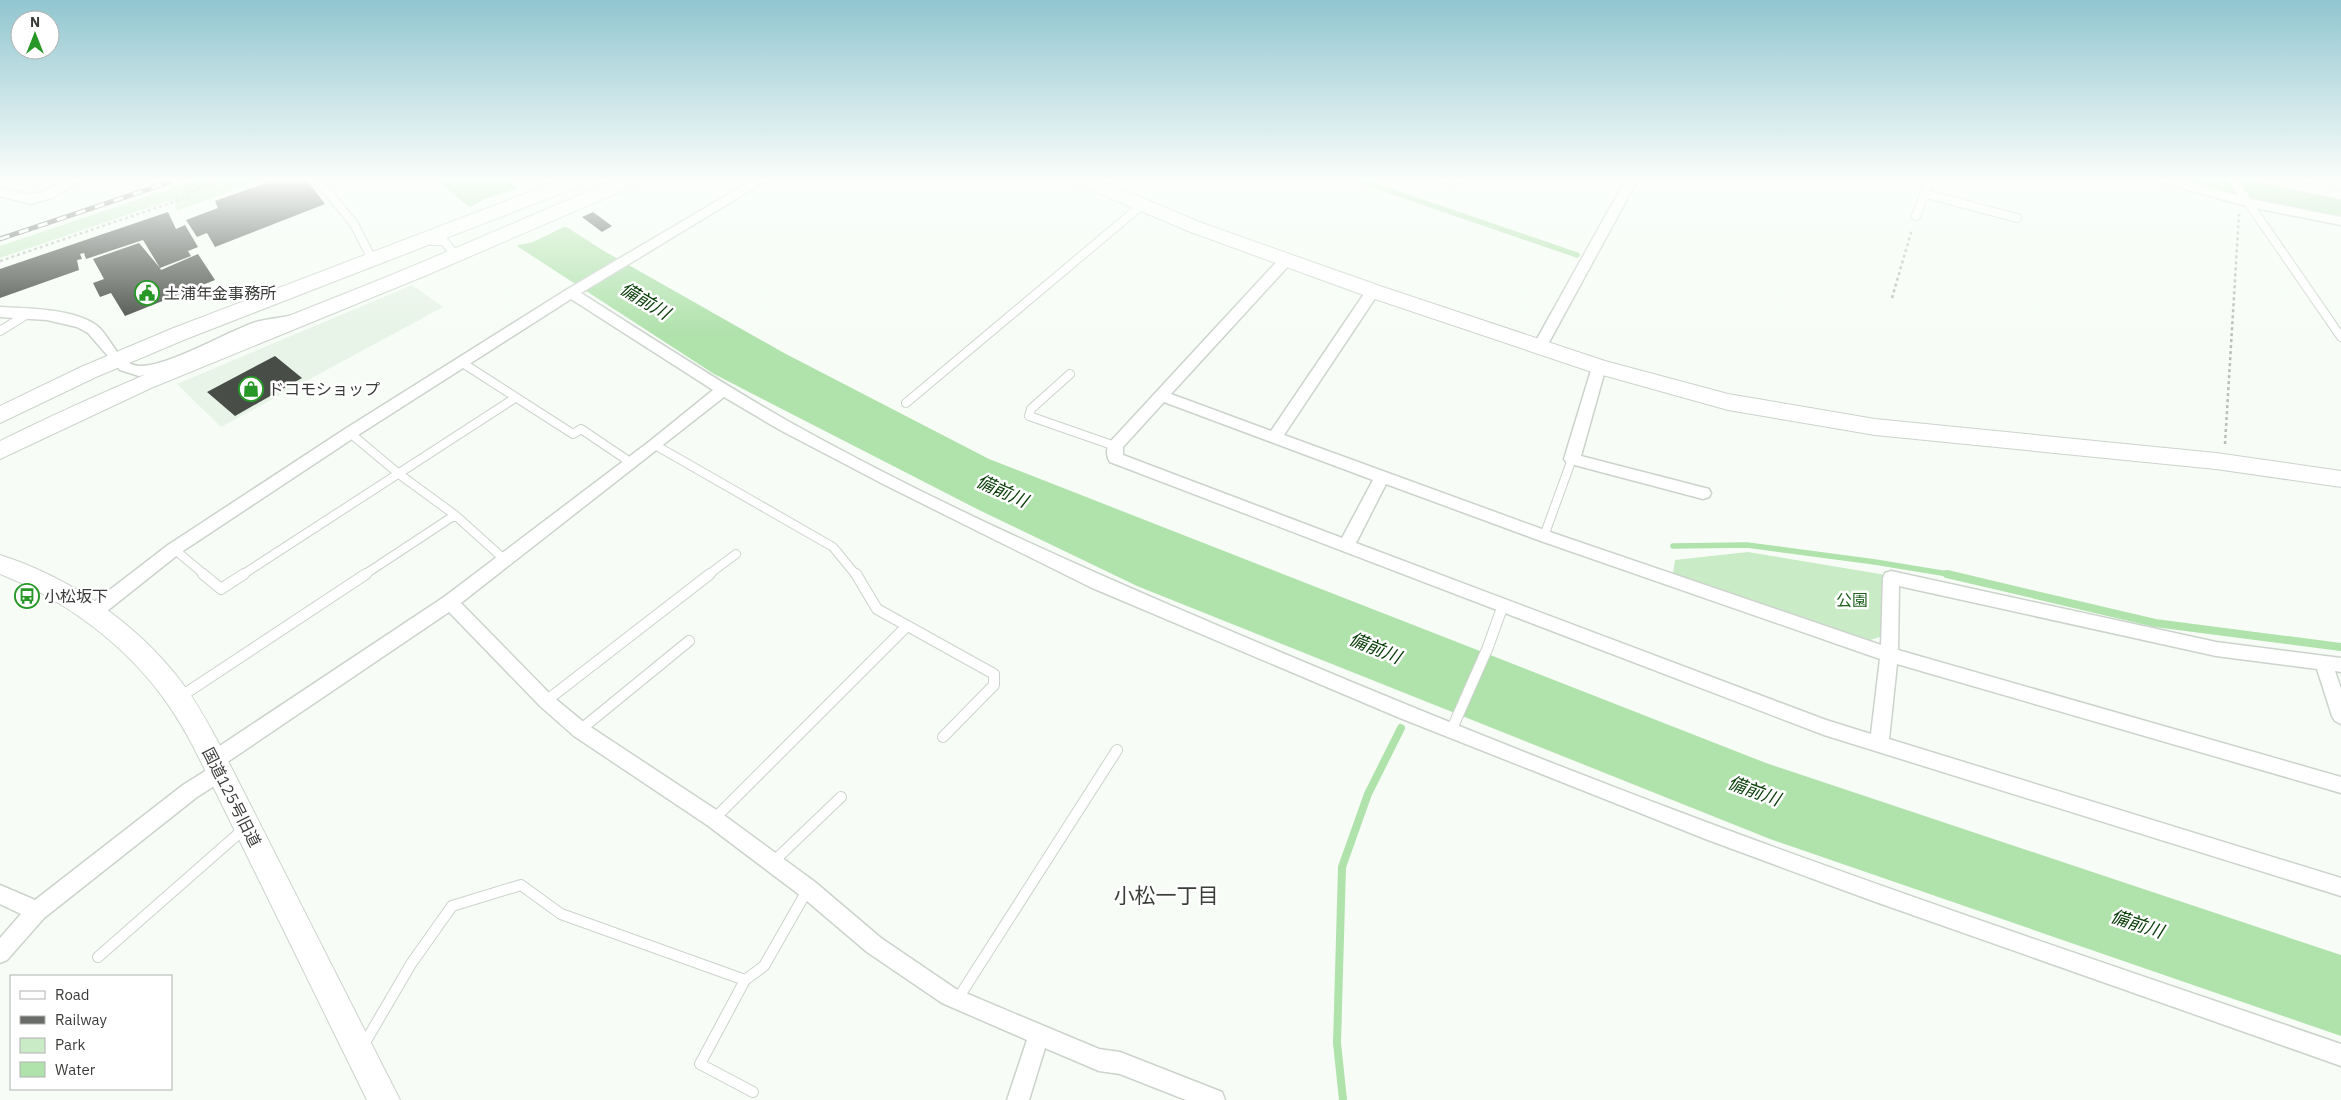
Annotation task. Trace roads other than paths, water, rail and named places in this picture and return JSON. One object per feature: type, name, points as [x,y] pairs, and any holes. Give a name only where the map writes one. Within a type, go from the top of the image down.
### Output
[{"type":"street","points":[[0,415],[117,360],[371,258],[445,230]]},
{"type":"street","points":[[0,451],[102,400],[207,355],[456,256],[514,230]]},
{"type":"street","points":[[91,614],[174,548],[350,433],[574,291],[676,230]]},
{"type":"street","points":[[1205,230],[1373,291],[1599,367],[1728,402],[1840,422],[2229,463],[2341,479]]},
{"type":"street","points":[[1540,346],[1603,230]]},
{"type":"street","points":[[1287,259],[1115,446],[1115,458],[1824,727],[2341,887]]},
{"type":"street","points":[[574,291],[723,390],[785,426],[890,481],[1096,582],[1715,834],[1873,892],[2341,1055]]},
{"type":"street","points":[[1275,437],[1373,291]]},
{"type":"street","points":[[0,312],[30,312],[90,327],[117,360],[133,372],[145,372],[160,368],[260,326],[298,319]]},
{"type":"street","points":[[1599,367],[1572,459],[1703,493]]},
{"type":"street","points":[[0,954],[37,911],[190,791],[216,766],[450,602],[630,462],[655,445],[723,390]]},
{"type":"street","points":[[1161,396],[1544,536],[1889,655],[2341,785]]},
{"type":"street","points":[[1346,546],[1382,477]]},
{"type":"street","name":"国道125号旧道","points":[[0,564],[45,584],[91,614],[134,646],[159,673],[178,698],[247,826],[384,1100]]},
{"type":"street","points":[[1879,745],[1889,655],[1891,578],[2216,649],[2341,665]]},
{"type":"street","points":[[450,602],[546,701],[580,730],[714,819],[808,889],[874,945],[957,1000],[1099,1060],[1120,1063],[1214,1100]]},
{"type":"street","points":[[2323,662],[2341,716]]},
{"type":"street","points":[[0,894],[37,911]]},
{"type":"street","points":[[1018,1100],[1039,1034]]},
{"type":"lane","points":[[357,230],[371,258],[378,259],[437,239],[448,243],[456,256]]},
{"type":"lane","points":[[906,403],[1112,230]]},
{"type":"lane","points":[[2265,230],[2341,337]]},
{"type":"lane","points":[[0,331],[30,312]]},
{"type":"lane","points":[[462,362],[573,434],[581,429],[630,462]]},
{"type":"lane","points":[[1070,374],[1032,409],[1029,416],[1115,446]]},
{"type":"lane","points":[[174,548],[221,589],[515,398]]},
{"type":"lane","points":[[350,433],[399,474],[456,515],[505,560]]},
{"type":"lane","points":[[655,445],[833,547],[862,585],[873,605],[994,674],[994,685],[944,738]]},
{"type":"lane","points":[[1544,536],[1572,459]]},
{"type":"lane","points":[[178,698],[456,515]]},
{"type":"lane","points":[[546,701],[736,554]]},
{"type":"lane","points":[[1453,727],[1488,647],[1503,605]]},
{"type":"lane","points":[[714,819],[907,626]]},
{"type":"lane","points":[[580,730],[689,641]]},
{"type":"lane","points":[[957,1000],[1117,750]]},
{"type":"lane","points":[[772,863],[841,797]]},
{"type":"lane","points":[[98,957],[247,826]]},
{"type":"lane","points":[[359,1053],[411,964],[452,906],[521,885],[561,914],[745,980]]},
{"type":"lane","points":[[753,1092],[700,1064],[745,980],[764,966],[808,889]]},
{"type":"water","name":"備前川","points":[[498,230],[572,230],[604,251],[784,353],[989,459],[1766,763],[2341,955],[2341,1036],[1770,839],[1137,586],[979,510],[714,374],[520,248]]},
{"type":"waterway","points":[[1505,230],[1577,255]]},
{"type":"waterway","points":[[1673,546],[1747,545],[1875,562],[1954,575]]},
{"type":"waterway","points":[[1947,574],[2155,623],[2341,647]]},
{"type":"waterway","points":[[1343,1100],[1337,1043],[1342,867],[1368,794],[1401,728]]},
{"type":"railway","points":[[0,239],[26,230]]},
{"type":"place","name":"土浦年金事務所","points":[[147,293]]},
{"type":"place","name":"ドコモショップ","points":[[251,389]]},
{"type":"place","name":"小松坂下","points":[[27,596]]},
{"type":"district","name":"小松一丁目","points":[[1166,896]]},
{"type":"park label","name":"公園","points":[[1852,600]]}]
